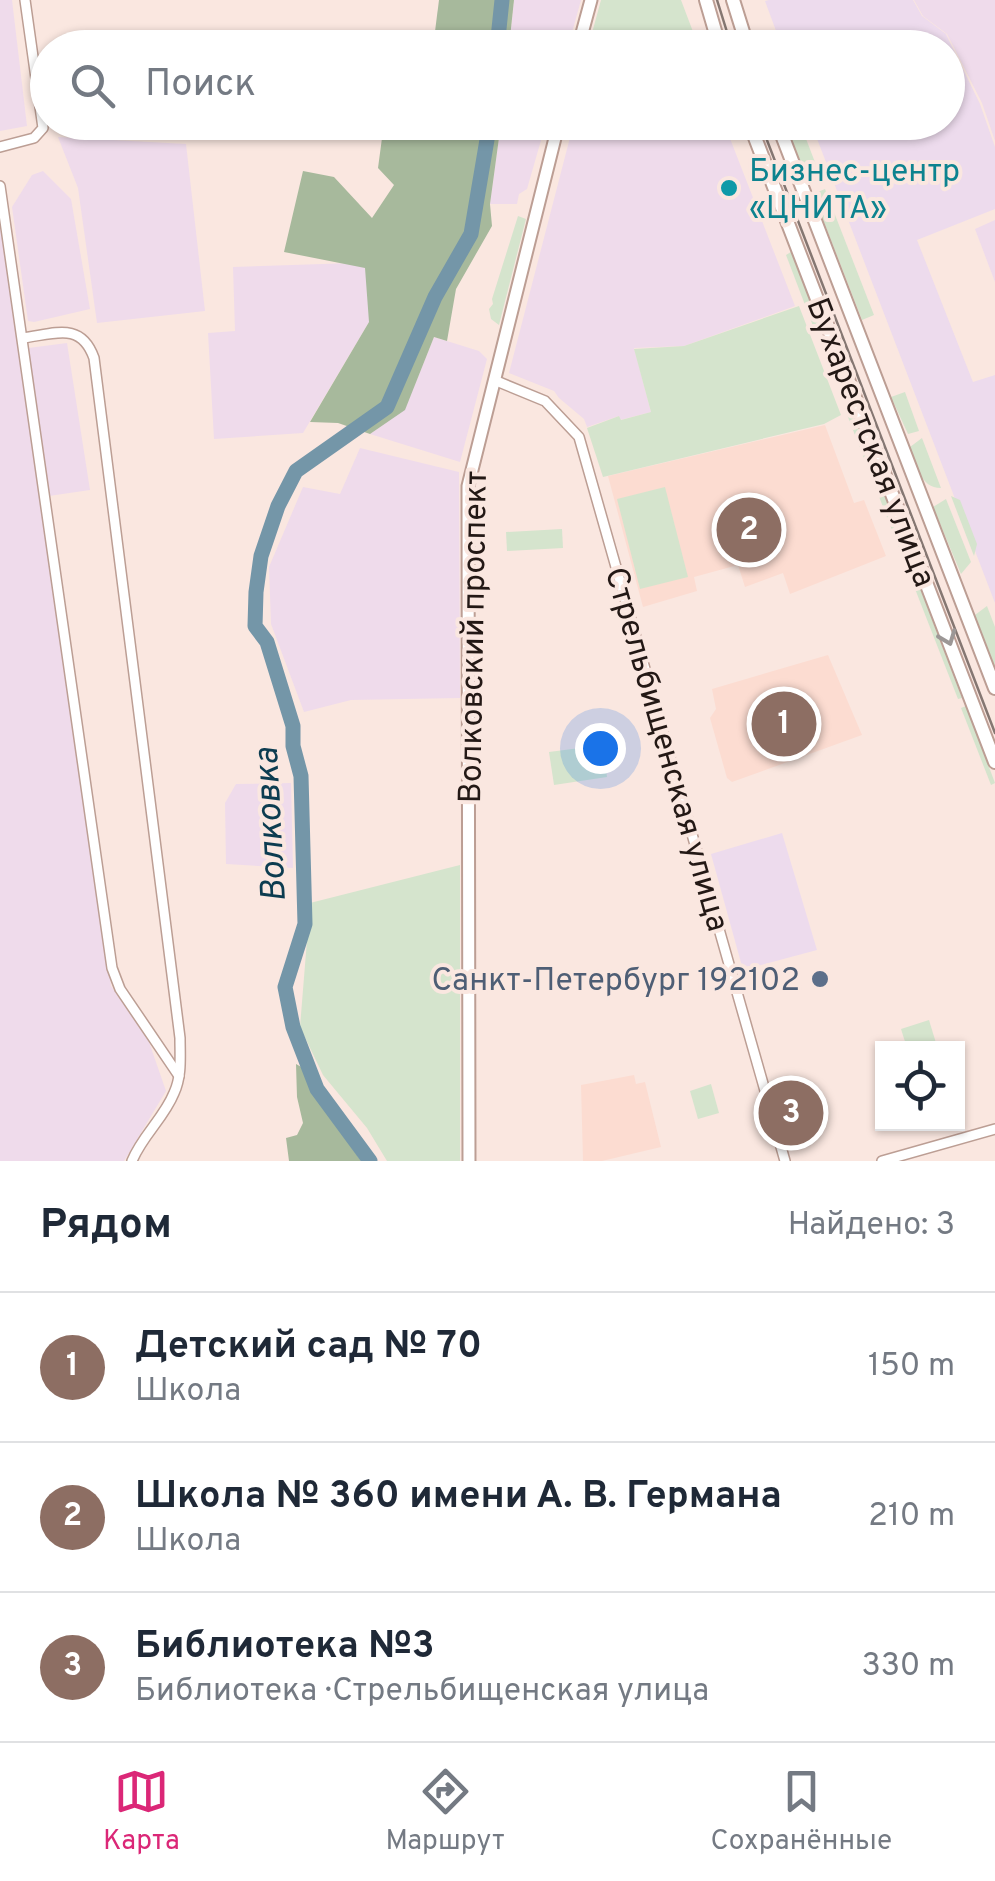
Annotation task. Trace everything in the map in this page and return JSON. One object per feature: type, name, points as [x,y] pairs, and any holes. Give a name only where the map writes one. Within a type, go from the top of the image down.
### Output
[{"type":"main road","points":[[706,0],[715,30]]},
{"type":"main road","points":[[733,0],[742,30]]},
{"type":"main road","name":"Бухарестская улица","points":[[756,140],[995,762]]},
{"type":"main road","name":"Бухарестская улица","points":[[784,140],[995,688]]},
{"type":"street","points":[[25,0],[30,34]]},
{"type":"street","points":[[583,30],[591,0]]},
{"type":"street","points":[[0,147],[30,139]]},
{"type":"street","name":"Волковский проспект","points":[[469,1161],[468,499],[470,476],[554,140]]},
{"type":"street","points":[[0,186],[112,968],[120,989],[179,1076]]},
{"type":"street","points":[[23,338],[76,334],[86,341],[94,358],[180,1038],[174,1096],[132,1161]]},
{"type":"street","name":"Стрельбищенская улица","points":[[494,380],[545,401],[578,438],[785,1161]]},
{"type":"street","points":[[882,1161],[995,1129]]},
{"type":"shaded area","points":[[0,0],[12,0],[27,126],[0,131]]},
{"type":"shaded area","points":[[514,0],[581,0],[573,30],[511,30]]},
{"type":"shaded area","points":[[913,0],[922,16],[941,30],[776,30],[765,1]]},
{"type":"shaded area","points":[[914,0],[995,0],[995,141],[965,69],[965,30],[942,30],[923,16]]},
{"type":"shaded area","points":[[965,73],[995,147],[995,209],[917,240],[973,382],[995,375],[995,603],[818,140],[965,140]]},
{"type":"shaded area","points":[[59,140],[186,144],[205,311],[97,323],[78,188]]},
{"type":"shaded area","points":[[499,140],[541,140],[527,189],[519,194],[517,204],[490,204]]},
{"type":"shaded area","points":[[569,140],[731,140],[795,306],[684,346],[634,348],[651,412],[620,420],[619,416],[587,427],[584,419],[554,391],[509,373]]},
{"type":"shaded area","points":[[43,171],[71,199],[90,309],[34,322],[28,321],[12,207],[32,175]]},
{"type":"shaded area","points":[[0,216],[21,349],[67,343],[90,490],[42,497],[111,986],[149,1042],[166,1091],[124,1161],[0,1161]]},
{"type":"shaded area","points":[[995,220],[995,282],[975,229]]},
{"type":"shaded area","points":[[384,262],[369,322],[303,433],[214,439],[208,333],[235,331],[233,267]]},
{"type":"shaded area","points":[[434,337],[479,351],[487,359],[460,462],[370,434],[405,409]]},
{"type":"shaded area","points":[[825,425],[854,503],[864,500],[886,556],[790,594],[783,573],[745,587],[738,565],[694,577],[697,591],[643,607],[608,476]]},
{"type":"shaded area","points":[[360,448],[459,472],[460,698],[351,700],[304,712],[271,624],[269,567],[303,487],[340,494]]},
{"type":"shaded area","points":[[828,655],[862,735],[732,782],[727,778],[710,718],[716,709],[712,689]]},
{"type":"shaded area","points":[[291,783],[293,868],[226,864],[225,803],[236,784]]},
{"type":"shaded area","points":[[782,833],[817,950],[743,970],[711,854]]},
{"type":"shaded area","points":[[634,1075],[636,1084],[645,1082],[661,1147],[602,1161],[583,1161],[581,1085]]},
{"type":"green space","points":[[439,0],[514,0],[511,30],[435,30]]},
{"type":"green space","points":[[601,0],[681,0],[692,30],[593,30]]},
{"type":"green space","points":[[382,140],[499,140],[490,204],[492,226],[456,289],[447,341],[434,337],[405,410],[370,434],[338,423],[310,422],[369,322],[365,268],[284,252],[303,171],[334,177],[372,218],[394,185],[378,168]]},
{"type":"green space","points":[[792,140],[806,140],[821,178],[809,183]]},
{"type":"green space","points":[[825,189],[874,315],[862,320],[813,194]]},
{"type":"green space","points":[[518,216],[526,219],[499,325],[491,319],[489,309]]},
{"type":"green space","points":[[791,252],[819,324],[813,326],[786,255]]},
{"type":"green space","points":[[799,306],[841,415],[824,424],[603,477],[587,428],[619,416],[621,420],[651,412],[634,349],[684,346]]},
{"type":"green space","points":[[905,392],[919,431],[908,434],[891,397]]},
{"type":"green space","points":[[850,405],[962,698],[958,699],[844,407]]},
{"type":"green space","points":[[922,438],[941,488],[928,484],[917,468],[910,447]]},
{"type":"green space","points":[[665,487],[688,577],[640,589],[617,499]]},
{"type":"green space","points":[[951,496],[960,500],[977,544],[974,556]]},
{"type":"green space","points":[[946,499],[971,562],[961,574],[933,507]]},
{"type":"green space","points":[[562,529],[563,548],[507,551],[506,532]]},
{"type":"green space","points":[[987,606],[995,627],[995,667],[975,615]]},
{"type":"green space","points":[[966,706],[995,783],[991,785],[961,708]]},
{"type":"green space","points":[[603,745],[607,777],[554,785],[549,752]]},
{"type":"green space","points":[[460,865],[460,1161],[387,1161],[367,1128],[323,1075],[300,1027],[310,903]]},
{"type":"green space","points":[[929,1020],[935,1041],[905,1041],[901,1029]]},
{"type":"green space","points":[[296,1064],[312,1073],[343,1135],[361,1161],[289,1161],[286,1138],[297,1135],[303,1123]]},
{"type":"green space","points":[[711,1084],[719,1113],[698,1119],[690,1091]]},
{"type":"waterway","name":"Волковка","points":[[499,30],[502,0]]},
{"type":"waterway","name":"Волковка","points":[[370,1161],[317,1089],[293,1027],[285,987],[305,924],[301,776],[293,746],[293,726],[267,642],[255,626],[256,592],[261,556],[278,506],[296,471],[387,407],[435,297],[471,234],[487,140]]},
{"type":"tram line","points":[[717,0],[726,30]]},
{"type":"tram line","points":[[767,140],[995,733]]},
{"type":"place","name":"Бизнес-центр «ЦНИТА»","points":[[729,188]]},
{"type":"place","name":"Школа № 360 имени А. В. Германа","points":[[749,530]]},
{"type":"place","name":"Детский сад № 70","points":[[784,724]]},
{"type":"place","name":"Санкт-Петербург 192102","points":[[820,979]]},
{"type":"place","name":"Библиотека №3","points":[[791,1113]]}]
